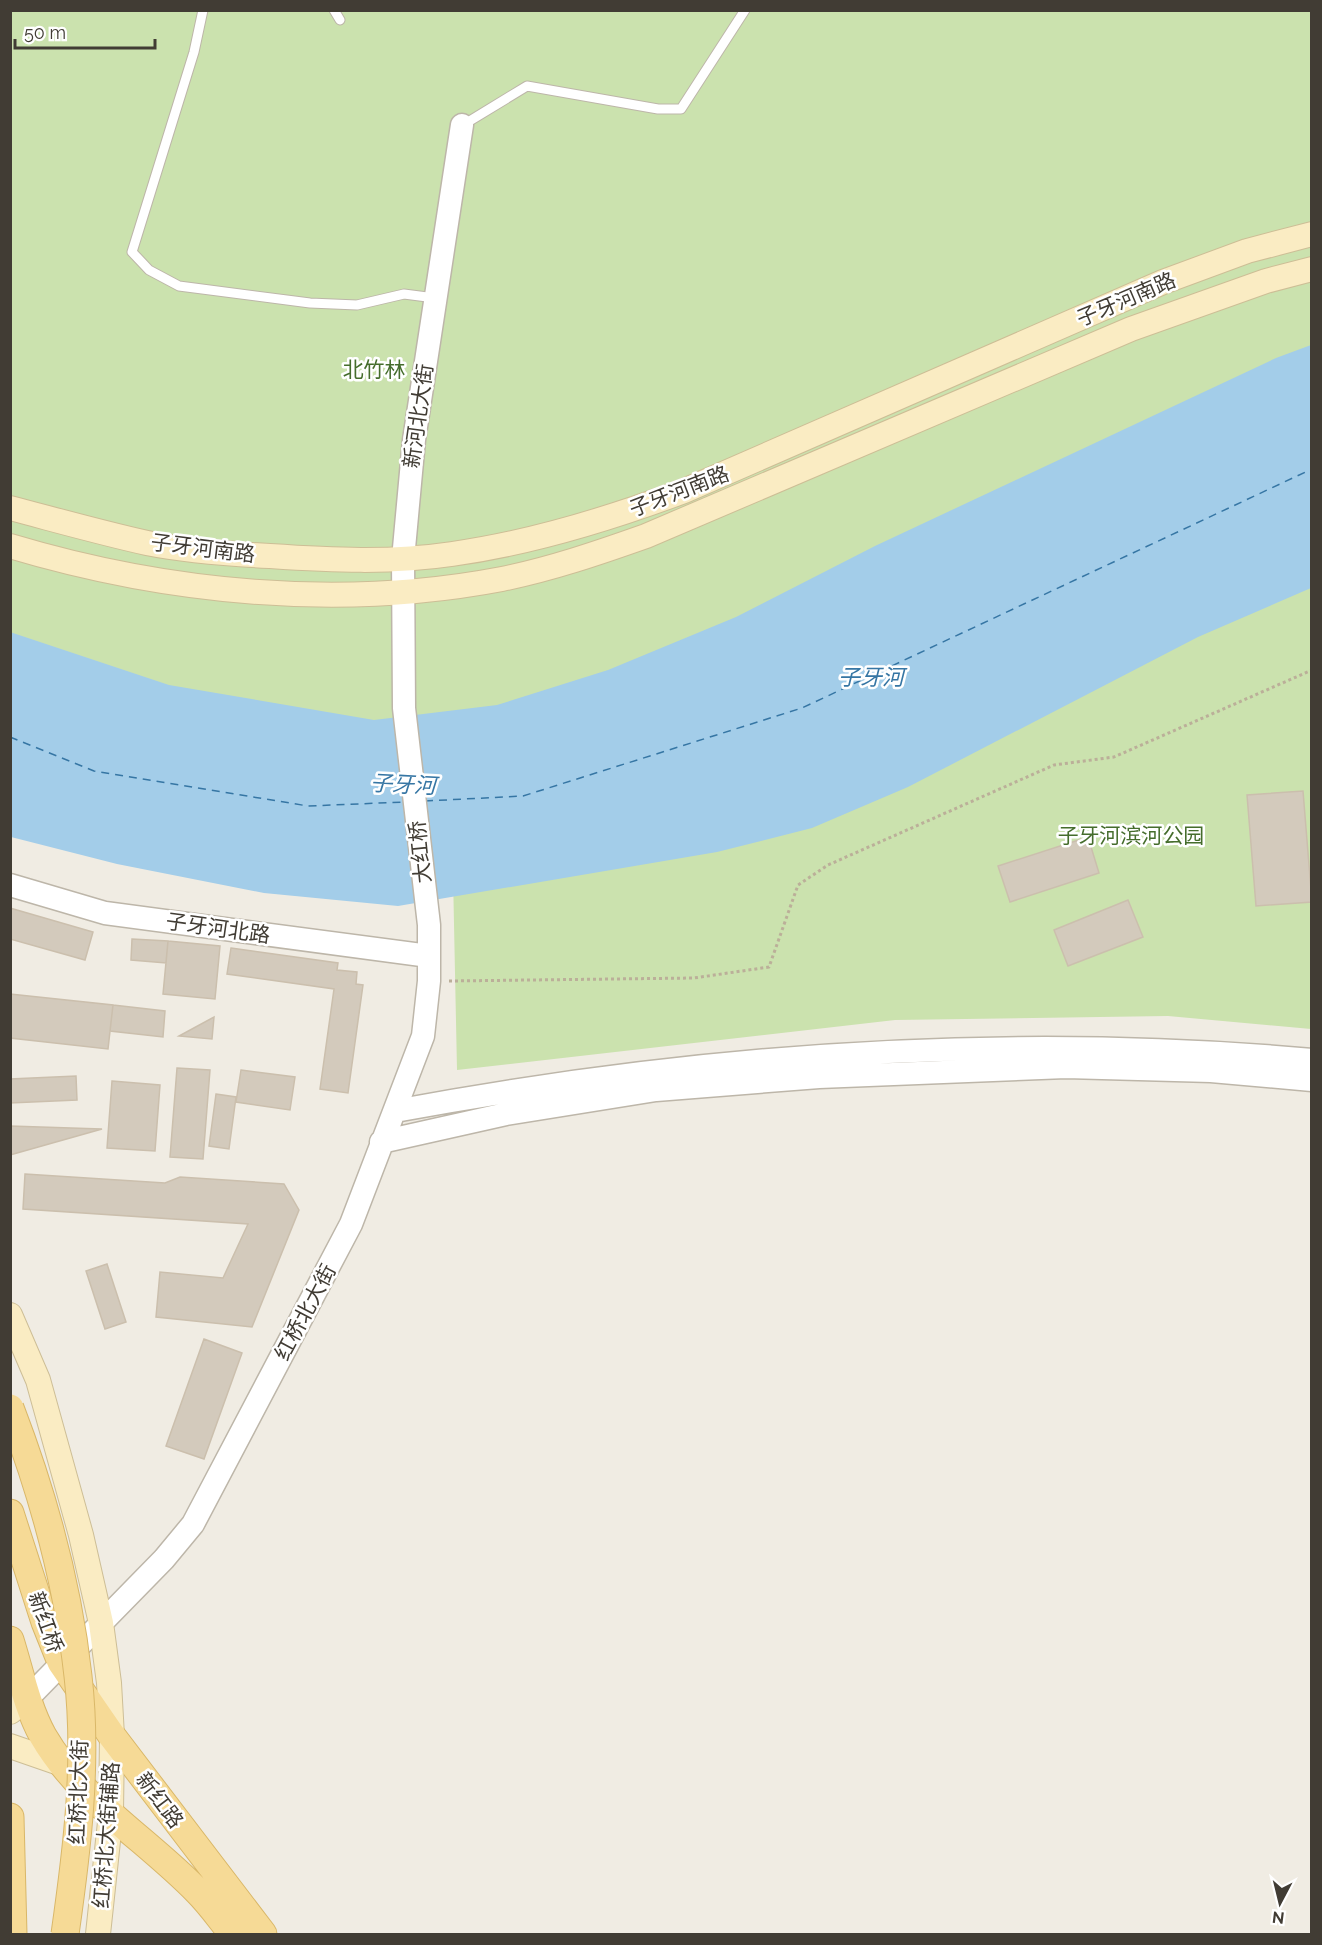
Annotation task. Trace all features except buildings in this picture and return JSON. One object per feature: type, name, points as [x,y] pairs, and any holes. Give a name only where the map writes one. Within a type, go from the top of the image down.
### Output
[{"type":"main road","name":"子牙河南路","points":[[10,508],[149,543],[230,554],[312,559],[403,559],[442,555],[537,537],[662,499],[1163,282],[1246,251],[1311,234]]},
{"type":"main road","name":"子牙河南路","points":[[10,546],[75,565],[221,588],[292,594],[402,592],[503,579],[550,567],[646,536],[1131,329],[1266,281],[1311,269]]},
{"type":"main road","points":[[442,555],[430,562],[428,577],[435,586],[445,588]]},
{"type":"main road","name":"红桥北大街辅路","points":[[10,1315],[38,1380],[81,1535],[101,1623],[109,1683],[112,1736],[111,1814],[98,1935]]},
{"type":"main road","name":"红桥北大街","points":[[10,1408],[47,1521],[66,1598],[79,1678],[81,1761],[76,1855],[65,1935]]},
{"type":"main road","name":"新红桥","points":[[10,1513],[45,1622],[61,1662]]},
{"type":"main road","name":"新红桥","points":[[10,1640],[19,1705]]},
{"type":"main road","name":"新红路","points":[[61,1662],[112,1736],[263,1935]]},
{"type":"main road","name":"新红路","points":[[19,1705],[62,1764],[111,1814],[198,1892],[233,1935]]},
{"type":"main road","points":[[10,1746],[62,1764]]},
{"type":"main road","points":[[10,1817],[13,1935]]},
{"type":"street","name":"新河北大街","points":[[404,708],[403,559],[414,440],[462,125]]},
{"type":"street","name":"大红桥","points":[[404,708],[429,925]]},
{"type":"street","name":"子牙河北路","points":[[10,885],[105,913],[429,956]]},
{"type":"street","name":"红桥北大街","points":[[19,1705],[164,1559],[193,1524],[351,1224],[423,1036],[429,981],[429,925]]},
{"type":"street","points":[[395,1111],[513,1089],[825,1054],[984,1048],[1217,1052],[1311,1060]]},
{"type":"street","points":[[381,1142],[506,1114],[656,1090],[819,1077],[1066,1067],[1211,1071],[1311,1080]]},
{"type":"lane","points":[[203,10],[194,52],[132,252],[148,270],[180,286],[310,303],[357,304],[404,294],[435,297]]},
{"type":"lane","points":[[334,10],[340,21]]},
{"type":"lane","points":[[462,125],[527,86],[658,109],[681,109],[745,10]]},
{"type":"path","points":[[429,981],[694,978],[769,967],[798,885],[828,865],[1054,765],[1114,757],[1311,670]]},
{"type":"green space","name":"北竹林","points":[[10,11],[1311,11],[1311,391],[647,682],[361,733],[11,651]]},
{"type":"green space","name":"子牙河滨河公园","points":[[1311,552],[1311,1029],[1168,1016],[895,1020],[457,1070],[453,875]]},
{"type":"water","name":"子牙河","points":[[1311,345],[1311,588],[1198,637],[908,787],[812,828],[717,852],[398,906],[264,893],[117,864],[11,837],[10,632],[169,685],[374,720],[497,705],[608,670],[736,617],[875,546],[1276,358]]},
{"type":"ferry route","points":[[425,801],[523,796],[802,708],[1312,469]]},
{"type":"ferry route","points":[[10,737],[94,771],[308,806],[405,802]]}]
